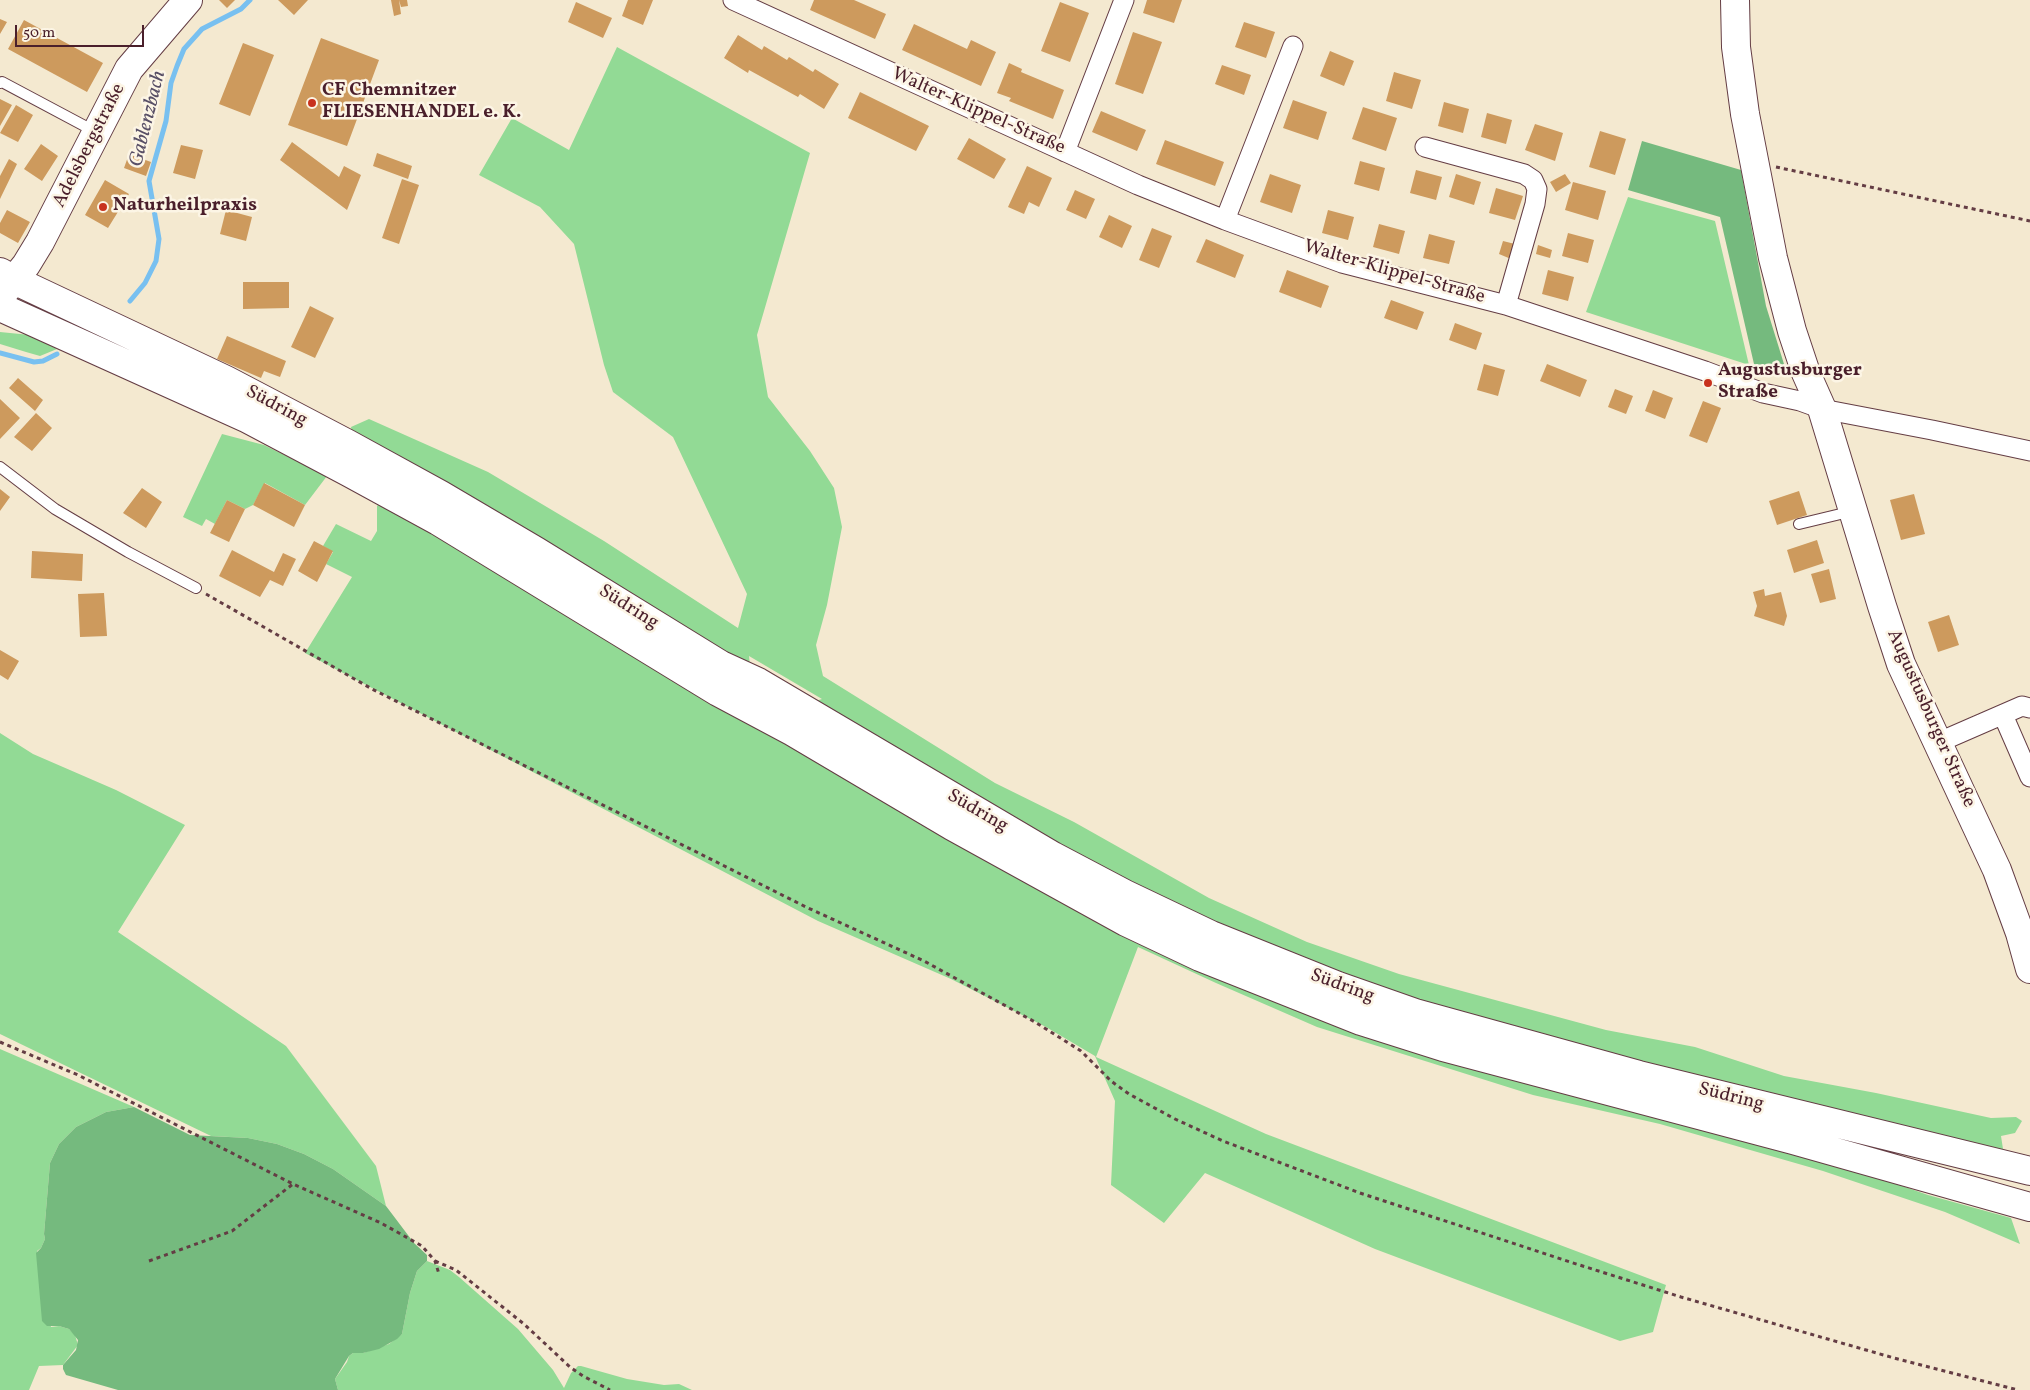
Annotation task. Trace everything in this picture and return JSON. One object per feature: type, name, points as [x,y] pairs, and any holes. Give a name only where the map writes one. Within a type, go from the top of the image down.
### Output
[{"type":"main road","name":"Adelsbergstraße","points":[[5,283],[26,265],[40,242],[130,69],[188,0]]},
{"type":"main road","name":"Augustusburger Straße","points":[[1735,0],[1736,47],[1745,114],[1773,258],[1792,331],[1806,373],[1822,410],[1901,664],[1997,870],[2020,932],[2030,969]]},
{"type":"main road","name":"Südring","points":[[5,283],[226,380],[441,495],[721,665],[758,682],[799,721],[952,826],[1118,918],[1200,957],[1361,1021],[1442,1047],[1793,1140],[2030,1207]]},
{"type":"main road","name":"Südring","points":[[0,308],[210,402],[288,440],[438,521],[718,692],[756,711],[799,721],[1125,894],[1219,938],[1338,986],[1415,1013],[1639,1075],[2030,1171]]},
{"type":"street","name":"Walter-Klippel-Straße","points":[[733,0],[1138,185],[1225,220],[1342,263],[1506,304],[1705,371],[1763,393],[1800,401],[1822,410],[1932,430],[2030,451]]},
{"type":"street","points":[[1065,152],[1124,0]]},
{"type":"street","points":[[1225,220],[1293,46]]},
{"type":"street","name":"Walter-Klippel-Straße","points":[[1425,147],[1524,174],[1533,180],[1537,189],[1535,204],[1506,304]]},
{"type":"street","points":[[1937,743],[2022,706],[2030,708]]},
{"type":"street","points":[[2003,715],[2030,777]]},
{"type":"lane","points":[[0,82],[96,132]]},
{"type":"lane","points":[[0,467],[55,509],[128,552],[196,588]]},
{"type":"lane","points":[[1799,524],[1854,511]]},
{"type":"path","points":[[1754,162],[2030,221]]},
{"type":"path","points":[[196,588],[372,689],[798,903],[924,961],[1035,1022],[1073,1046],[1111,1081],[1129,1094],[1175,1119],[1223,1141],[1360,1193],[1580,1265],[1894,1358],[2018,1390]]},
{"type":"path","points":[[0,1042],[78,1075],[293,1184],[381,1223],[422,1246],[435,1261],[439,1274]]},
{"type":"path","points":[[148,1260],[232,1231],[293,1184]]},
{"type":"path","points":[[435,1261],[456,1270],[524,1324],[570,1367],[610,1390]]},
{"type":"green space","points":[[617,47],[810,153],[757,335],[768,397],[810,451],[834,488],[842,527],[827,605],[816,645],[823,676],[995,783],[1074,822],[1209,898],[1307,942],[1399,974],[1606,1030],[1695,1047],[1784,1076],[1876,1093],[1991,1118],[2016,1117],[2022,1121],[2015,1133],[2001,1136],[2003,1149],[1986,1148],[1682,1076],[1395,995],[1208,923],[1012,820],[812,702],[822,699],[749,656],[750,666],[352,433],[351,427],[369,419],[488,472],[604,541],[738,628],[747,594],[673,437],[613,392],[604,365],[574,244],[540,207],[479,175],[512,118],[569,150]]},
{"type":"green space","points":[[1642,141],[1741,170],[1766,306],[1788,377],[1754,364],[1720,217],[1628,190]]},
{"type":"green space","points":[[1628,197],[1715,221],[1749,365],[1586,312]]},
{"type":"green space","points":[[0,332],[30,335],[57,349],[40,356],[26,352],[0,344]]},
{"type":"green space","points":[[222,434],[264,445],[327,476],[305,505],[265,483],[253,505],[245,509],[227,500],[215,524],[206,519],[202,526],[183,517]]},
{"type":"green space","points":[[381,502],[969,847],[1823,1158],[1928,1195],[2011,1218],[2020,1244],[1945,1212],[1823,1171],[1660,1124],[1533,1095],[1317,1027],[1138,947],[1096,1057],[1266,1134],[1666,1285],[1653,1332],[1620,1341],[1375,1249],[1205,1173],[1164,1223],[1111,1185],[1115,1101],[1095,1056],[1046,1027],[951,979],[818,921],[305,653],[352,577],[326,564],[333,552],[323,546],[336,524],[371,541],[377,531],[377,506]]},
{"type":"green space","points":[[0,733],[33,754],[116,790],[185,825],[118,932],[286,1046],[376,1166],[386,1206],[333,1169],[304,1154],[277,1144],[248,1138],[211,1136],[0,1034]]},
{"type":"green space","points":[[0,1049],[134,1107],[106,1112],[76,1127],[59,1144],[50,1163],[45,1239],[41,1248],[37,1251],[51,1327],[59,1326],[69,1329],[75,1335],[78,1345],[63,1365],[39,1366],[29,1390],[0,1390]]},
{"type":"green space","points":[[134,1107],[190,1135],[248,1138],[277,1144],[304,1154],[333,1169],[386,1206],[414,1243],[427,1255],[427,1261],[417,1271],[410,1293],[402,1334],[379,1349],[363,1353],[353,1353],[349,1356],[335,1379],[338,1390],[118,1390],[66,1375],[63,1365],[76,1350],[78,1340],[69,1329],[59,1326],[47,1326],[42,1321],[36,1253],[41,1248],[45,1239],[50,1163],[59,1144],[76,1127],[106,1112]]},
{"type":"green space","points":[[427,1261],[450,1270],[518,1329],[553,1370],[564,1388],[571,1373],[578,1366],[581,1366],[627,1379],[664,1385],[679,1384],[692,1390],[338,1390],[335,1379],[349,1356],[353,1353],[363,1353],[389,1344],[402,1334],[410,1293],[417,1271]]},
{"type":"building","points":[[219,0],[235,0],[227,8]]},
{"type":"building","points":[[278,0],[308,0],[294,15]]},
{"type":"building","points":[[391,0],[399,0],[401,14],[394,16]]},
{"type":"building","points":[[399,0],[407,0],[408,6],[401,7]]},
{"type":"building","points":[[628,0],[653,0],[643,25],[622,16]]},
{"type":"building","points":[[814,0],[854,0],[886,14],[875,39],[810,10]]},
{"type":"building","points":[[1147,0],[1182,0],[1174,23],[1143,13]]},
{"type":"building","points":[[576,2],[612,18],[603,38],[568,22]]},
{"type":"building","points":[[1060,2],[1089,13],[1070,62],[1041,51]]},
{"type":"building","points":[[0,19],[7,22],[0,34]]},
{"type":"building","points":[[24,20],[103,63],[87,92],[8,49]]},
{"type":"building","points":[[1244,22],[1275,32],[1266,58],[1235,47]]},
{"type":"building","points":[[914,24],[967,49],[971,40],[996,52],[981,86],[902,50]]},
{"type":"building","points":[[1133,32],[1162,42],[1143,94],[1115,84]]},
{"type":"building","points":[[738,35],[762,50],[764,46],[787,60],[789,57],[813,72],[815,69],[839,84],[824,109],[800,94],[798,97],[749,70],[748,73],[724,58]]},
{"type":"building","points":[[321,38],[379,60],[347,146],[288,125]]},
{"type":"building","points":[[243,43],[274,55],[250,116],[219,104]]},
{"type":"building","points":[[1330,51],[1354,61],[1344,86],[1320,76]]},
{"type":"building","points":[[1009,63],[1022,69],[1021,72],[1064,90],[1053,119],[1009,101],[1011,98],[997,93]]},
{"type":"building","points":[[1222,65],[1251,75],[1244,95],[1215,84]]},
{"type":"building","points":[[1394,72],[1421,80],[1412,109],[1386,101]]},
{"type":"building","points":[[860,92],[929,126],[916,151],[848,118]]},
{"type":"building","points":[[0,99],[12,105],[0,126]]},
{"type":"building","points":[[1293,100],[1327,112],[1318,140],[1283,128]]},
{"type":"building","points":[[1444,102],[1469,109],[1463,133],[1438,126]]},
{"type":"building","points":[[16,105],[33,115],[18,142],[0,133]]},
{"type":"building","points":[[1363,107],[1397,118],[1386,151],[1352,139]]},
{"type":"building","points":[[1101,111],[1146,130],[1137,151],[1092,132]]},
{"type":"building","points":[[1487,113],[1512,120],[1506,144],[1481,137]]},
{"type":"building","points":[[1535,124],[1563,133],[1555,161],[1525,150]]},
{"type":"building","points":[[1600,131],[1626,139],[1615,175],[1589,167]]},
{"type":"building","points":[[969,138],[1006,159],[994,179],[957,159]]},
{"type":"building","points":[[1165,140],[1224,162],[1215,186],[1156,164]]},
{"type":"building","points":[[292,142],[339,177],[344,166],[361,175],[347,210],[280,160]]},
{"type":"building","points":[[41,144],[58,156],[42,181],[24,169]]},
{"type":"building","points":[[181,145],[203,150],[195,179],[173,173]]},
{"type":"building","points":[[377,153],[412,166],[408,179],[373,166]]},
{"type":"building","points":[[129,154],[151,162],[146,176],[124,168]]},
{"type":"building","points":[[9,159],[17,164],[0,199],[0,176]]},
{"type":"building","points":[[1360,161],[1385,168],[1379,191],[1354,184]]},
{"type":"building","points":[[1027,166],[1052,178],[1039,207],[1029,202],[1024,214],[1008,207]]},
{"type":"building","points":[[1416,170],[1442,177],[1436,200],[1410,193]]},
{"type":"building","points":[[1270,174],[1301,185],[1292,213],[1260,202]]},
{"type":"building","points":[[1456,174],[1481,182],[1474,205],[1449,197]]},
{"type":"building","points":[[1565,174],[1571,183],[1556,192],[1550,182]]},
{"type":"building","points":[[402,179],[419,185],[399,244],[382,238]]},
{"type":"building","points":[[105,180],[129,194],[108,228],[85,215]]},
{"type":"building","points":[[1573,182],[1606,191],[1598,220],[1565,210]]},
{"type":"building","points":[[1496,188],[1523,196],[1515,220],[1489,213]]},
{"type":"building","points":[[1075,190],[1095,199],[1086,219],[1066,210]]},
{"type":"building","points":[[7,210],[30,222],[18,243],[0,233],[0,223]]},
{"type":"building","points":[[226,210],[252,217],[246,241],[220,234]]},
{"type":"building","points":[[1328,210],[1354,217],[1348,240],[1322,233]]},
{"type":"building","points":[[1109,215],[1132,226],[1122,248],[1099,237]]},
{"type":"building","points":[[1379,224],[1405,231],[1399,254],[1373,247]]},
{"type":"building","points":[[1152,228],[1172,236],[1159,268],[1139,260]]},
{"type":"building","points":[[1568,233],[1594,240],[1588,263],[1562,256]]},
{"type":"building","points":[[1429,234],[1455,241],[1449,264],[1423,258]]},
{"type":"building","points":[[1206,239],[1244,255],[1235,278],[1196,262]]},
{"type":"building","points":[[1503,241],[1515,244],[1511,259],[1499,254]]},
{"type":"building","points":[[1538,245],[1552,250],[1550,258],[1536,254]]},
{"type":"building","points":[[1287,270],[1329,286],[1321,308],[1279,292]]},
{"type":"building","points":[[1548,270],[1574,277],[1568,301],[1542,294]]},
{"type":"building","points":[[243,282],[289,282],[289,308],[243,309]]},
{"type":"building","points":[[1391,300],[1424,312],[1417,330],[1384,318]]},
{"type":"building","points":[[310,306],[334,318],[315,358],[291,347]]},
{"type":"building","points":[[1455,323],[1482,333],[1476,350],[1449,340]]},
{"type":"building","points":[[227,336],[286,361],[280,377],[264,371],[261,378],[217,359]]},
{"type":"building","points":[[1484,364],[1505,370],[1498,396],[1477,390]]},
{"type":"building","points":[[1547,364],[1587,380],[1580,397],[1540,381]]},
{"type":"building","points":[[18,378],[43,400],[35,411],[9,388]]},
{"type":"building","points":[[1615,389],[1633,396],[1626,414],[1608,407]]},
{"type":"building","points":[[1653,390],[1673,398],[1665,419],[1645,411]]},
{"type":"building","points":[[0,399],[20,418],[0,439]]},
{"type":"building","points":[[1703,401],[1721,408],[1707,443],[1689,436]]},
{"type":"building","points":[[36,413],[52,428],[32,451],[14,437]]},
{"type":"building","points":[[264,483],[305,505],[294,527],[253,505]]},
{"type":"building","points":[[142,488],[162,502],[146,528],[123,513]]},
{"type":"building","points":[[0,489],[10,497],[0,511]]},
{"type":"building","points":[[1799,491],[1807,515],[1777,525],[1769,501]]},
{"type":"building","points":[[1914,494],[1925,534],[1901,540],[1890,500]]},
{"type":"building","points":[[227,500],[245,509],[229,542],[210,533]]},
{"type":"building","points":[[1817,540],[1824,563],[1794,573],[1787,550]]},
{"type":"building","points":[[314,541],[333,551],[317,582],[298,571]]},
{"type":"building","points":[[232,550],[274,572],[283,553],[296,559],[283,586],[270,580],[260,597],[219,576]]},
{"type":"building","points":[[32,551],[83,554],[82,581],[31,578]]},
{"type":"building","points":[[1829,569],[1836,599],[1820,603],[1811,574]]},
{"type":"building","points":[[1764,589],[1765,596],[1781,592],[1787,616],[1784,626],[1754,616],[1757,606],[1753,592]]},
{"type":"building","points":[[104,593],[107,636],[80,637],[78,594]]},
{"type":"building","points":[[1949,615],[1959,645],[1938,652],[1928,622]]},
{"type":"building","points":[[0,650],[19,661],[8,680],[0,675]]},
{"type":"waterway","name":"Gablenzbach","points":[[130,301],[145,283],[156,261],[159,239],[149,181],[166,121],[171,83],[177,66],[184,49],[202,29],[241,9],[250,0]]},
{"type":"waterway","name":"Gablenzbach","points":[[0,353],[34,362],[43,361],[57,354]]},
{"type":"place","name":"CF Chemnitzer FLIESENHANDEL e. K.","points":[[312,103]]},
{"type":"place","name":"Naturheilpraxis","points":[[103,207]]},
{"type":"place","name":"Augustusburger Straße","points":[[1708,383]]}]
